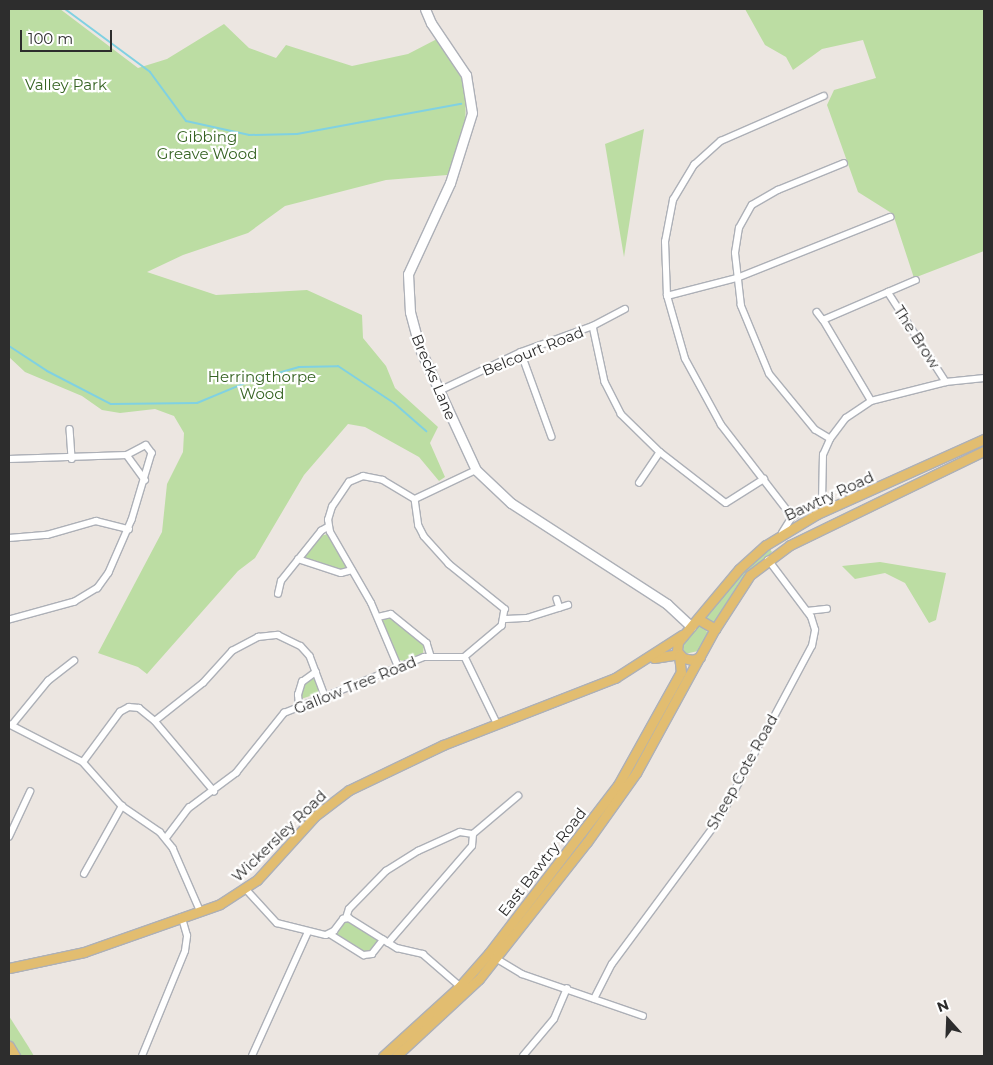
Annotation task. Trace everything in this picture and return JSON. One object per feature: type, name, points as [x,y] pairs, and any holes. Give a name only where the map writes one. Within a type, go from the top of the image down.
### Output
[{"type":"main road","name":"Bawtry Road","points":[[682,635],[698,620],[739,569],[782,533],[837,504],[984,439]]},
{"type":"main road","name":"Bawtry Road","points":[[700,657],[740,587],[768,560],[847,517],[984,451]]},
{"type":"main road","points":[[837,504],[847,507],[847,517]]},
{"type":"main road","points":[[698,620],[715,629]]},
{"type":"main road","points":[[679,655],[677,646],[682,635]]},
{"type":"main road","name":"Wickersley Road","points":[[9,968],[84,952],[182,918],[246,889],[315,816],[349,790],[398,764],[497,722],[615,678],[642,663],[682,635]]},
{"type":"main road","name":"Wickersley Road","points":[[642,663],[679,655],[688,660],[700,657]]},
{"type":"main road","name":"East Bawtry Road","points":[[396,1056],[463,989],[618,786],[681,672],[679,655]]},
{"type":"main road","name":"East Bawtry Road","points":[[383,1056],[496,959],[625,790],[700,657]]},
{"type":"main road","points":[[9,1046],[15,1056]]},
{"type":"street","name":"Brecks Lane","points":[[425,9],[430,23],[466,75],[472,113],[450,183],[408,274],[408,299],[414,332],[476,470],[511,503],[667,604],[691,626]]},
{"type":"street","points":[[792,517],[721,424],[685,359],[666,296],[665,242],[673,200],[694,165],[721,141],[824,96]]},
{"type":"street","points":[[830,439],[815,430],[769,374],[752,336],[737,278],[735,253],[739,228],[752,205],[778,190],[844,163]]},
{"type":"street","points":[[666,296],[737,278],[890,216]]},
{"type":"street","name":"The Brow","points":[[822,320],[916,280]]},
{"type":"street","name":"The Brow","points":[[888,292],[946,382]]},
{"type":"street","name":"Belcourt Road","points":[[440,391],[521,352],[593,326],[626,309]]},
{"type":"street","points":[[817,312],[871,401]]},
{"type":"street","points":[[593,326],[606,382],[621,414],[660,452],[726,503],[764,479]]},
{"type":"street","points":[[521,352],[552,437]]},
{"type":"street","points":[[822,502],[823,455],[830,439],[846,418],[871,401],[946,382],[984,378]]},
{"type":"street","points":[[70,429],[72,459]]},
{"type":"street","points":[[9,459],[72,459],[127,455],[149,446],[152,453],[129,529],[109,573],[92,594],[9,620]]},
{"type":"street","points":[[638,483],[660,452]]},
{"type":"street","points":[[127,455],[144,480]]},
{"type":"street","points":[[416,499],[476,470]]},
{"type":"street","points":[[398,667],[378,616],[328,527],[332,507],[341,491],[349,482],[363,476],[376,478],[416,499]]},
{"type":"street","points":[[416,499],[419,526],[424,536],[449,564],[502,606],[506,619],[502,626],[465,657],[497,722]]},
{"type":"street","points":[[782,533],[792,517],[822,502],[837,504]]},
{"type":"street","points":[[9,538],[47,536],[86,522],[103,522],[129,529]]},
{"type":"street","points":[[278,594],[279,584],[320,531],[328,527]]},
{"type":"street","points":[[298,560],[341,573],[352,570]]},
{"type":"street","name":"Sheep Cote Road","points":[[594,998],[612,964],[720,818],[812,646],[815,630],[807,611],[768,560]]},
{"type":"street","points":[[557,599],[560,608]]},
{"type":"street","points":[[506,619],[527,618],[568,604]]},
{"type":"street","points":[[807,611],[827,609]]},
{"type":"street","points":[[378,616],[391,614],[427,643],[430,656]]},
{"type":"street","points":[[155,720],[203,683],[232,651],[258,638],[278,635],[294,640],[306,651],[325,696]]},
{"type":"street","name":"Gallow Tree Road","points":[[166,838],[189,808],[236,773],[284,713],[430,656],[465,657]]},
{"type":"street","points":[[74,661],[48,681],[10,724],[83,762],[122,806],[166,838],[200,910]]},
{"type":"street","points":[[299,706],[298,695],[302,682],[316,672]]},
{"type":"street","points":[[83,762],[124,709],[139,708],[155,720],[214,790]]},
{"type":"street","points":[[9,836],[30,792]]},
{"type":"street","points":[[246,889],[277,924],[308,932],[330,934],[364,955],[372,954],[472,846],[473,834],[518,796]]},
{"type":"street","points":[[84,874],[122,806]]},
{"type":"street","points":[[330,934],[346,918],[349,909],[386,870],[418,851],[460,832],[473,834]]},
{"type":"street","points":[[142,1056],[185,951],[187,936],[182,918]]},
{"type":"street","points":[[346,918],[386,941],[423,954],[463,989]]},
{"type":"street","points":[[252,1056],[308,932]]},
{"type":"street","points":[[489,953],[522,974],[643,1016]]},
{"type":"street","points":[[523,1056],[554,1019],[567,989]]},
{"type":"green space","points":[[9,9],[60,9],[138,68],[167,59],[224,24],[249,48],[276,58],[286,45],[352,66],[408,54],[437,39],[460,72],[466,91],[465,134],[447,175],[386,180],[285,206],[248,233],[183,255],[147,272],[216,295],[307,290],[362,315],[363,338],[386,366],[395,388],[438,427],[430,443],[445,477],[439,481],[419,457],[365,427],[348,424],[304,475],[255,558],[238,571],[147,674],[138,667],[98,653],[162,532],[167,484],[183,452],[184,433],[174,416],[155,409],[120,413],[102,410],[82,396],[25,372],[9,357]]},
{"type":"green space","points":[[745,9],[984,9],[984,251],[914,278],[893,214],[858,192],[827,105],[834,90],[876,78],[863,40],[822,49],[793,70],[786,57],[765,45]]},
{"type":"green space","points":[[644,129],[624,257],[605,144]]},
{"type":"green space","points":[[328,534],[347,566],[343,571],[304,558],[320,536]]},
{"type":"green space","points":[[769,548],[772,552],[740,581],[713,624],[705,618],[737,577]]},
{"type":"green space","points":[[880,562],[946,573],[936,620],[929,623],[905,583],[885,573],[855,579],[842,566]]},
{"type":"green space","points":[[390,616],[424,645],[423,653],[402,661],[398,659],[382,619]]},
{"type":"green space","points":[[698,625],[703,625],[708,634],[698,651],[685,654],[682,642]]},
{"type":"green space","points":[[312,677],[316,679],[319,693],[301,699],[303,685]]},
{"type":"green space","points":[[344,921],[350,921],[377,938],[378,943],[371,952],[366,953],[336,937]]},
{"type":"green space","points":[[9,1016],[34,1056],[20,1056],[9,1039]]},
{"type":"waterway","points":[[65,9],[150,72],[186,121],[249,135],[297,134],[461,104]]},
{"type":"waterway","points":[[9,346],[47,371],[111,404],[197,403],[250,381],[299,367],[338,366],[394,403],[426,431]]},
{"type":"park label","name":"Valley Park","points":[[66,85]]},
{"type":"park label","name":"Gibbing Greave Wood","points":[[207,144]]},
{"type":"park label","name":"Herringthorpe Wood","points":[[262,384]]}]
